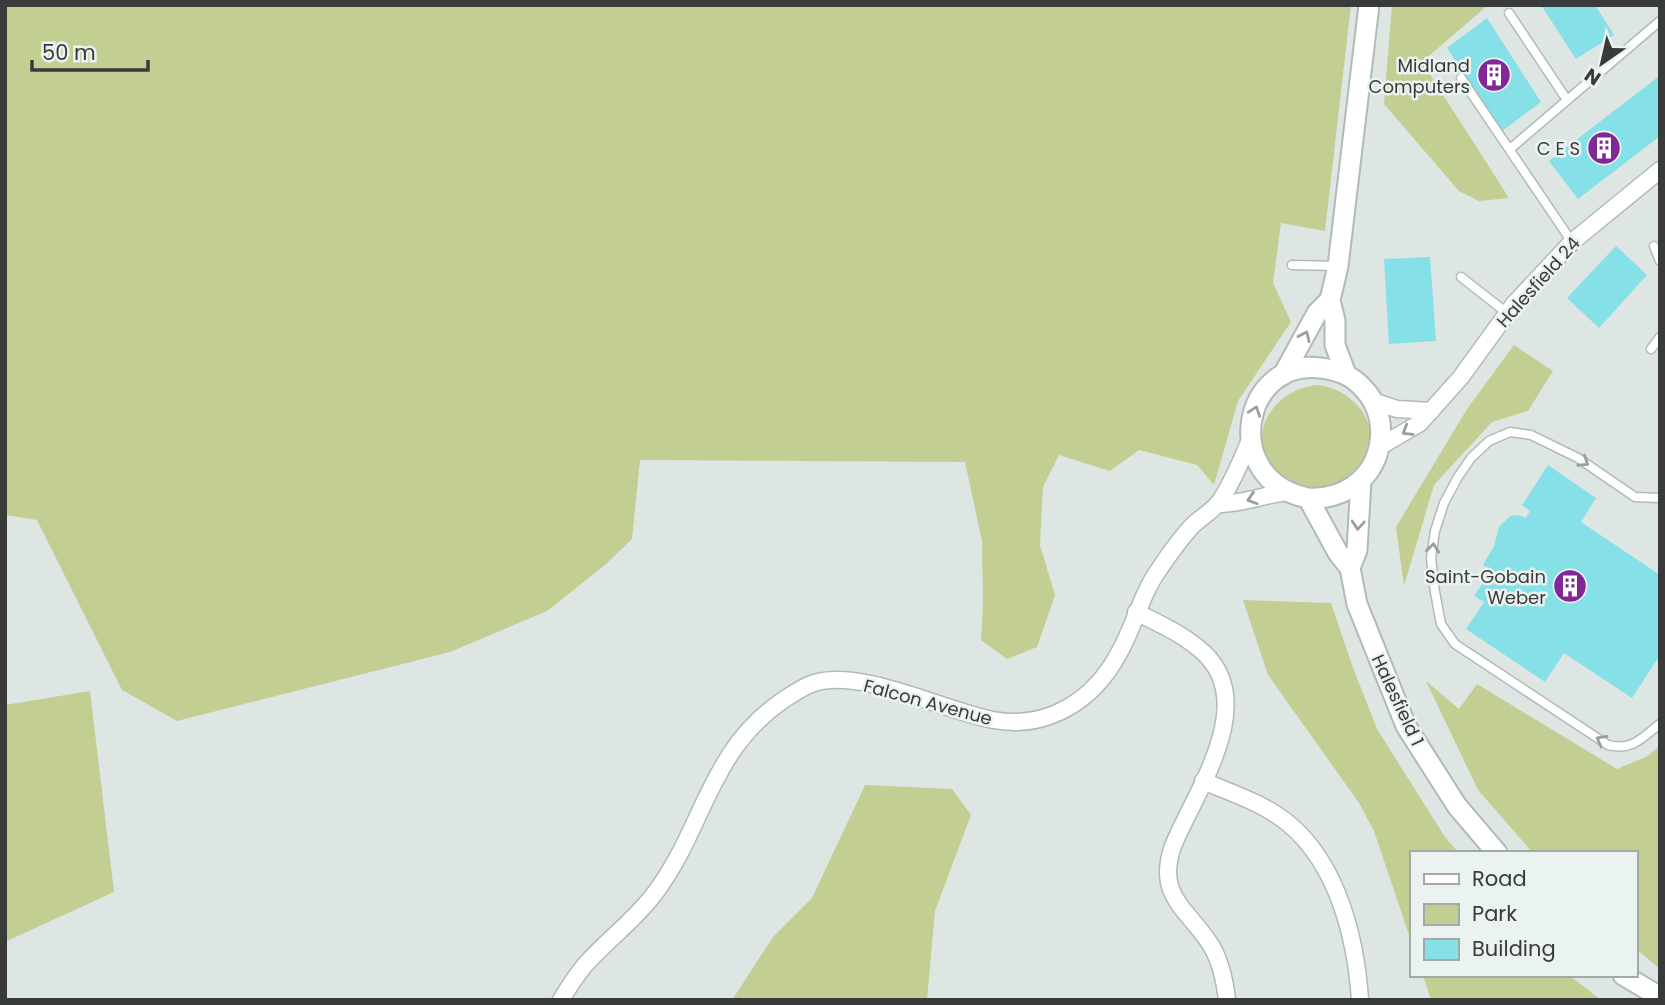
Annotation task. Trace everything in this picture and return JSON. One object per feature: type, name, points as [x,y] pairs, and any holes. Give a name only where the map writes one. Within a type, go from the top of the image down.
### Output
[{"type":"street","points":[[1346,374],[1335,345],[1335,321],[1330,300],[1338,266],[1369,5]]},
{"type":"street","name":"Halesfield 24","points":[[1379,447],[1420,423],[1461,377],[1514,304],[1572,242],[1659,171]]},
{"type":"street","points":[[1283,375],[1317,313],[1330,300]]},
{"type":"street","points":[[1361,480],[1336,495],[1308,498],[1277,486],[1262,471],[1252,452],[1251,418],[1260,398],[1274,382],[1293,371],[1315,367],[1346,374],[1361,386],[1373,401],[1381,428],[1379,447]]},
{"type":"street","points":[[1373,401],[1397,409],[1431,411]]},
{"type":"street","name":"Falcon Avenue","points":[[561,1000],[586,964],[655,894],[676,861],[717,773],[757,722],[780,702],[816,682],[837,681],[877,687],[994,720],[1026,721],[1042,719],[1068,708],[1093,691],[1119,654],[1151,582],[1170,552],[1194,524],[1218,504],[1232,481],[1250,440]]},
{"type":"street","name":"Halesfield 1","points":[[1350,568],[1357,550],[1361,480],[1373,465],[1379,447]]},
{"type":"street","points":[[1218,504],[1237,504],[1258,496],[1287,492]]},
{"type":"street","name":"Halesfield 1","points":[[1308,498],[1338,553],[1350,568],[1357,604],[1406,726],[1457,806],[1495,851]]},
{"type":"street","points":[[1136,612],[1188,640],[1206,655],[1224,684],[1228,703],[1226,721],[1203,781],[1173,846],[1167,874],[1178,905],[1211,945],[1218,960],[1227,1000]]},
{"type":"street","points":[[1203,781],[1269,811],[1287,822],[1310,846],[1332,883],[1347,922],[1357,967],[1360,1000]]},
{"type":"street","points":[[1622,977],[1636,1000]]},
{"type":"street","points":[[1625,977],[1660,996]]},
{"type":"lane","points":[[1509,13],[1567,100]]},
{"type":"lane","points":[[1510,149],[1660,22]]},
{"type":"lane","points":[[1461,78],[1572,242]]},
{"type":"lane","points":[[1654,246],[1660,261]]},
{"type":"lane","points":[[1292,265],[1338,266]]},
{"type":"lane","points":[[1461,277],[1507,313]]},
{"type":"lane","points":[[1651,349],[1660,337]]},
{"type":"lane","points":[[1660,498],[1635,497],[1578,458],[1552,444],[1531,435],[1510,432],[1489,441],[1471,457],[1458,477],[1444,503],[1435,531],[1431,558],[1441,624],[1455,644],[1608,745],[1620,748],[1632,746],[1660,724]]},
{"type":"green space","points":[[5,5],[1351,5],[1325,231],[1281,223],[1273,283],[1291,322],[1238,401],[1214,485],[1197,465],[1139,450],[1110,471],[1059,455],[1043,487],[1040,545],[1055,595],[1037,647],[1007,659],[981,640],[982,541],[965,462],[640,460],[632,539],[605,565],[547,611],[450,652],[177,721],[122,690],[37,520],[5,515]]},
{"type":"green space","points":[[1392,5],[1488,5],[1422,62],[1509,198],[1479,201],[1459,191],[1384,104]]},
{"type":"green space","points":[[1514,345],[1553,371],[1528,411],[1492,422],[1434,485],[1404,586],[1396,527],[1467,409]]},
{"type":"green space","points":[[1315,385],[1343,393],[1354,402],[1369,425],[1371,438],[1368,452],[1351,480],[1339,487],[1310,493],[1272,471],[1262,442],[1263,429],[1276,405],[1300,389]]},
{"type":"green space","points":[[1243,600],[1331,603],[1377,729],[1445,837],[1457,851],[1410,851],[1410,938],[1374,831],[1359,803],[1268,675]]},
{"type":"green space","points":[[1426,681],[1459,709],[1477,684],[1617,769],[1646,757],[1660,746],[1660,969],[1637,950],[1637,851],[1531,851],[1478,790]]},
{"type":"green space","points":[[90,691],[114,892],[5,942],[5,705]]},
{"type":"green space","points":[[865,785],[952,789],[971,815],[935,911],[927,1000],[732,1000],[773,937],[812,898]]},
{"type":"green space","points":[[1424,977],[1572,977],[1601,1000],[1431,1000]]},
{"type":"building","points":[[1541,5],[1595,5],[1614,35],[1576,59]]},
{"type":"building","name":"Midland Computers","points":[[1487,18],[1541,102],[1502,131],[1447,48]]},
{"type":"building","name":"C E S","points":[[1658,77],[1660,136],[1578,199],[1549,161]]},
{"type":"building","points":[[1616,246],[1647,275],[1599,328],[1567,298]]},
{"type":"building","points":[[1430,257],[1436,341],[1389,344],[1384,259]]},
{"type":"building","name":"Saint-Gobain Weber","points":[[1548,465],[1596,498],[1581,522],[1660,575],[1660,655],[1632,698],[1564,653],[1545,682],[1466,629],[1484,602],[1474,596],[1491,571],[1483,565],[1494,546],[1499,527],[1510,516],[1526,518],[1530,511],[1522,505]]},
{"type":"place","name":"Midland Computers","points":[[1494,75]]},
{"type":"place","name":"C E S","points":[[1604,148]]},
{"type":"place","name":"Saint-Gobain Weber","points":[[1570,586]]}]
